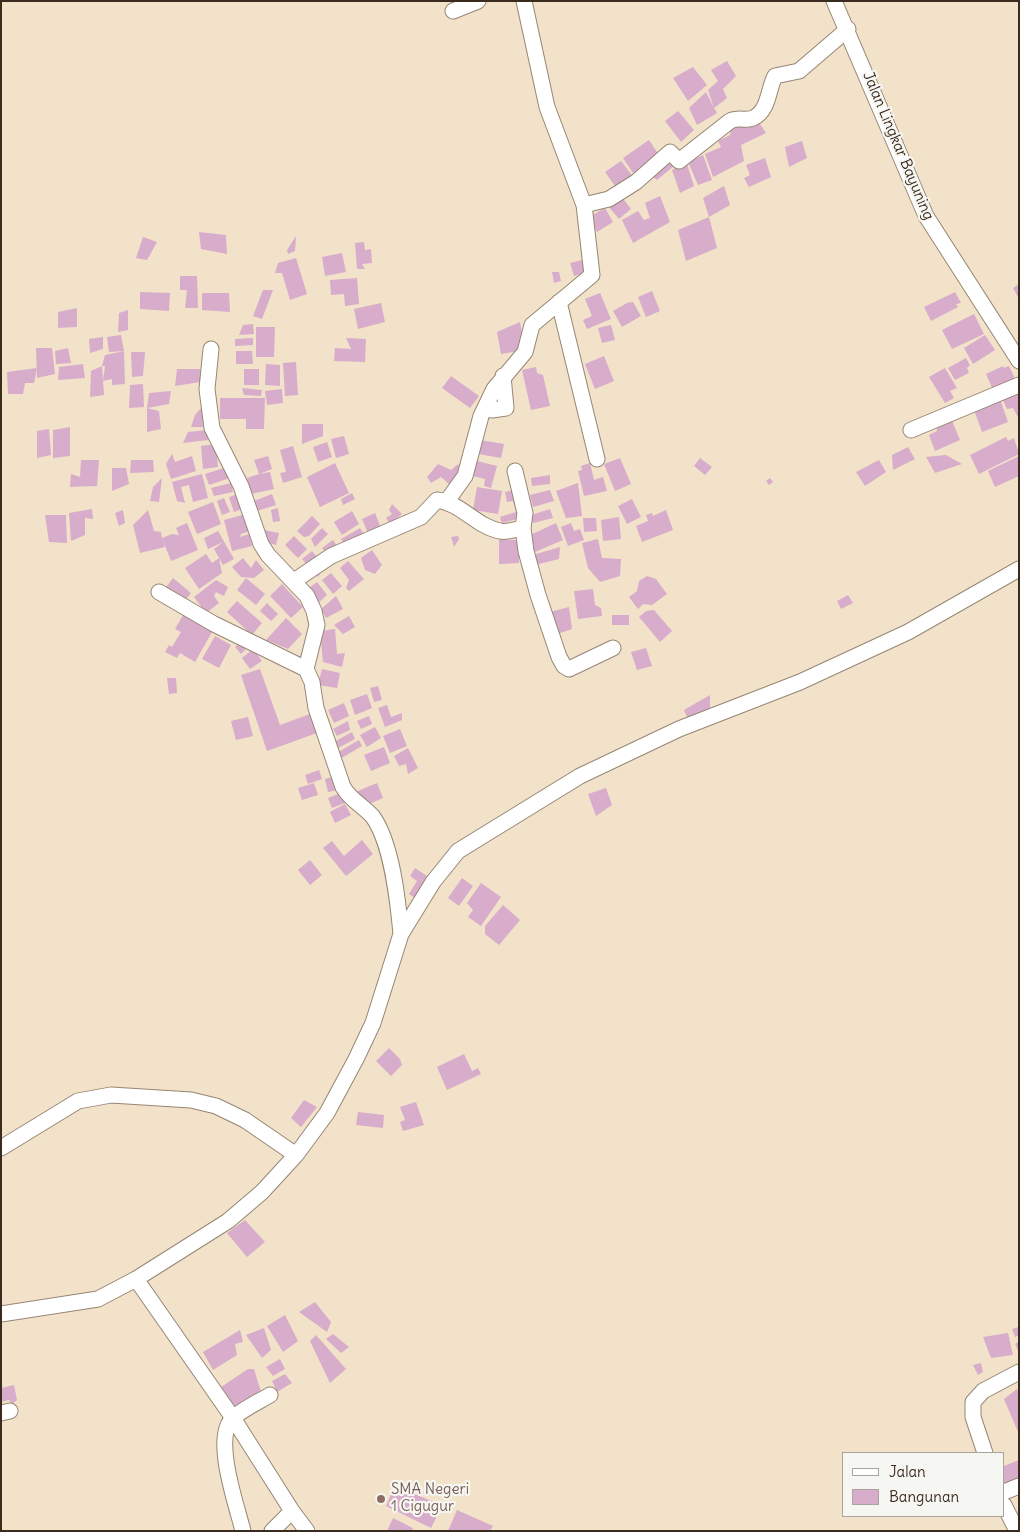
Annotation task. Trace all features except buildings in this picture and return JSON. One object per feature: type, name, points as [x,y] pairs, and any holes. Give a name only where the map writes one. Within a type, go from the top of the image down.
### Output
[{"type":"street","points":[[453,11],[478,1]]},
{"type":"street","points":[[447,501],[465,476],[481,416],[494,389],[525,352],[532,325],[592,275],[584,205],[547,107],[524,1]]},
{"type":"street","name":"Jalan Lingkar Bayuning","points":[[834,1],[848,29],[926,216],[1019,361]]},
{"type":"street","points":[[584,205],[609,199],[636,182],[670,152],[679,161],[730,121],[736,118],[751,119],[756,116],[770,94],[775,76],[799,71],[848,29]]},
{"type":"street","points":[[559,302],[597,459]]},
{"type":"street","points":[[211,349],[207,389],[212,428],[241,486],[261,544],[268,555],[307,596],[316,625],[306,669],[312,682],[316,708],[343,787],[348,795],[372,816],[379,827],[392,872],[401,934]]},
{"type":"street","points":[[492,410],[506,408],[503,376]]},
{"type":"street","points":[[911,430],[1019,384]]},
{"type":"street","points":[[515,471],[525,513],[523,528],[526,551],[538,595],[564,666],[569,669],[575,667],[613,648]]},
{"type":"street","points":[[294,581],[331,556],[421,517],[437,500],[447,501],[500,532],[523,528]]},
{"type":"street","points":[[1,1314],[98,1300],[136,1279],[228,1221],[262,1192],[296,1155],[326,1113],[356,1059],[373,1023],[401,934],[433,882],[458,850],[580,776],[679,729],[800,682],[908,632],[1019,569]]},
{"type":"street","points":[[159,592],[214,624],[306,669]]},
{"type":"street","points":[[1,1148],[78,1102],[90,1097],[111,1095],[191,1100],[211,1104],[245,1120],[296,1155]]},
{"type":"street","points":[[136,1279],[233,1418],[292,1512],[307,1531]]},
{"type":"street","points":[[985,1452],[973,1417],[973,1402],[983,1391],[1018,1373]]},
{"type":"street","points":[[243,1531],[232,1490],[225,1442],[228,1426],[233,1418],[270,1395]]},
{"type":"street","points":[[1005,1492],[1019,1486]]},
{"type":"street","points":[[1005,1507],[1017,1531]]},
{"type":"street","points":[[272,1531],[292,1512]]},
{"type":"place","name":"SMA Negeri 1 Cigugur","points":[[381,1499]]}]
